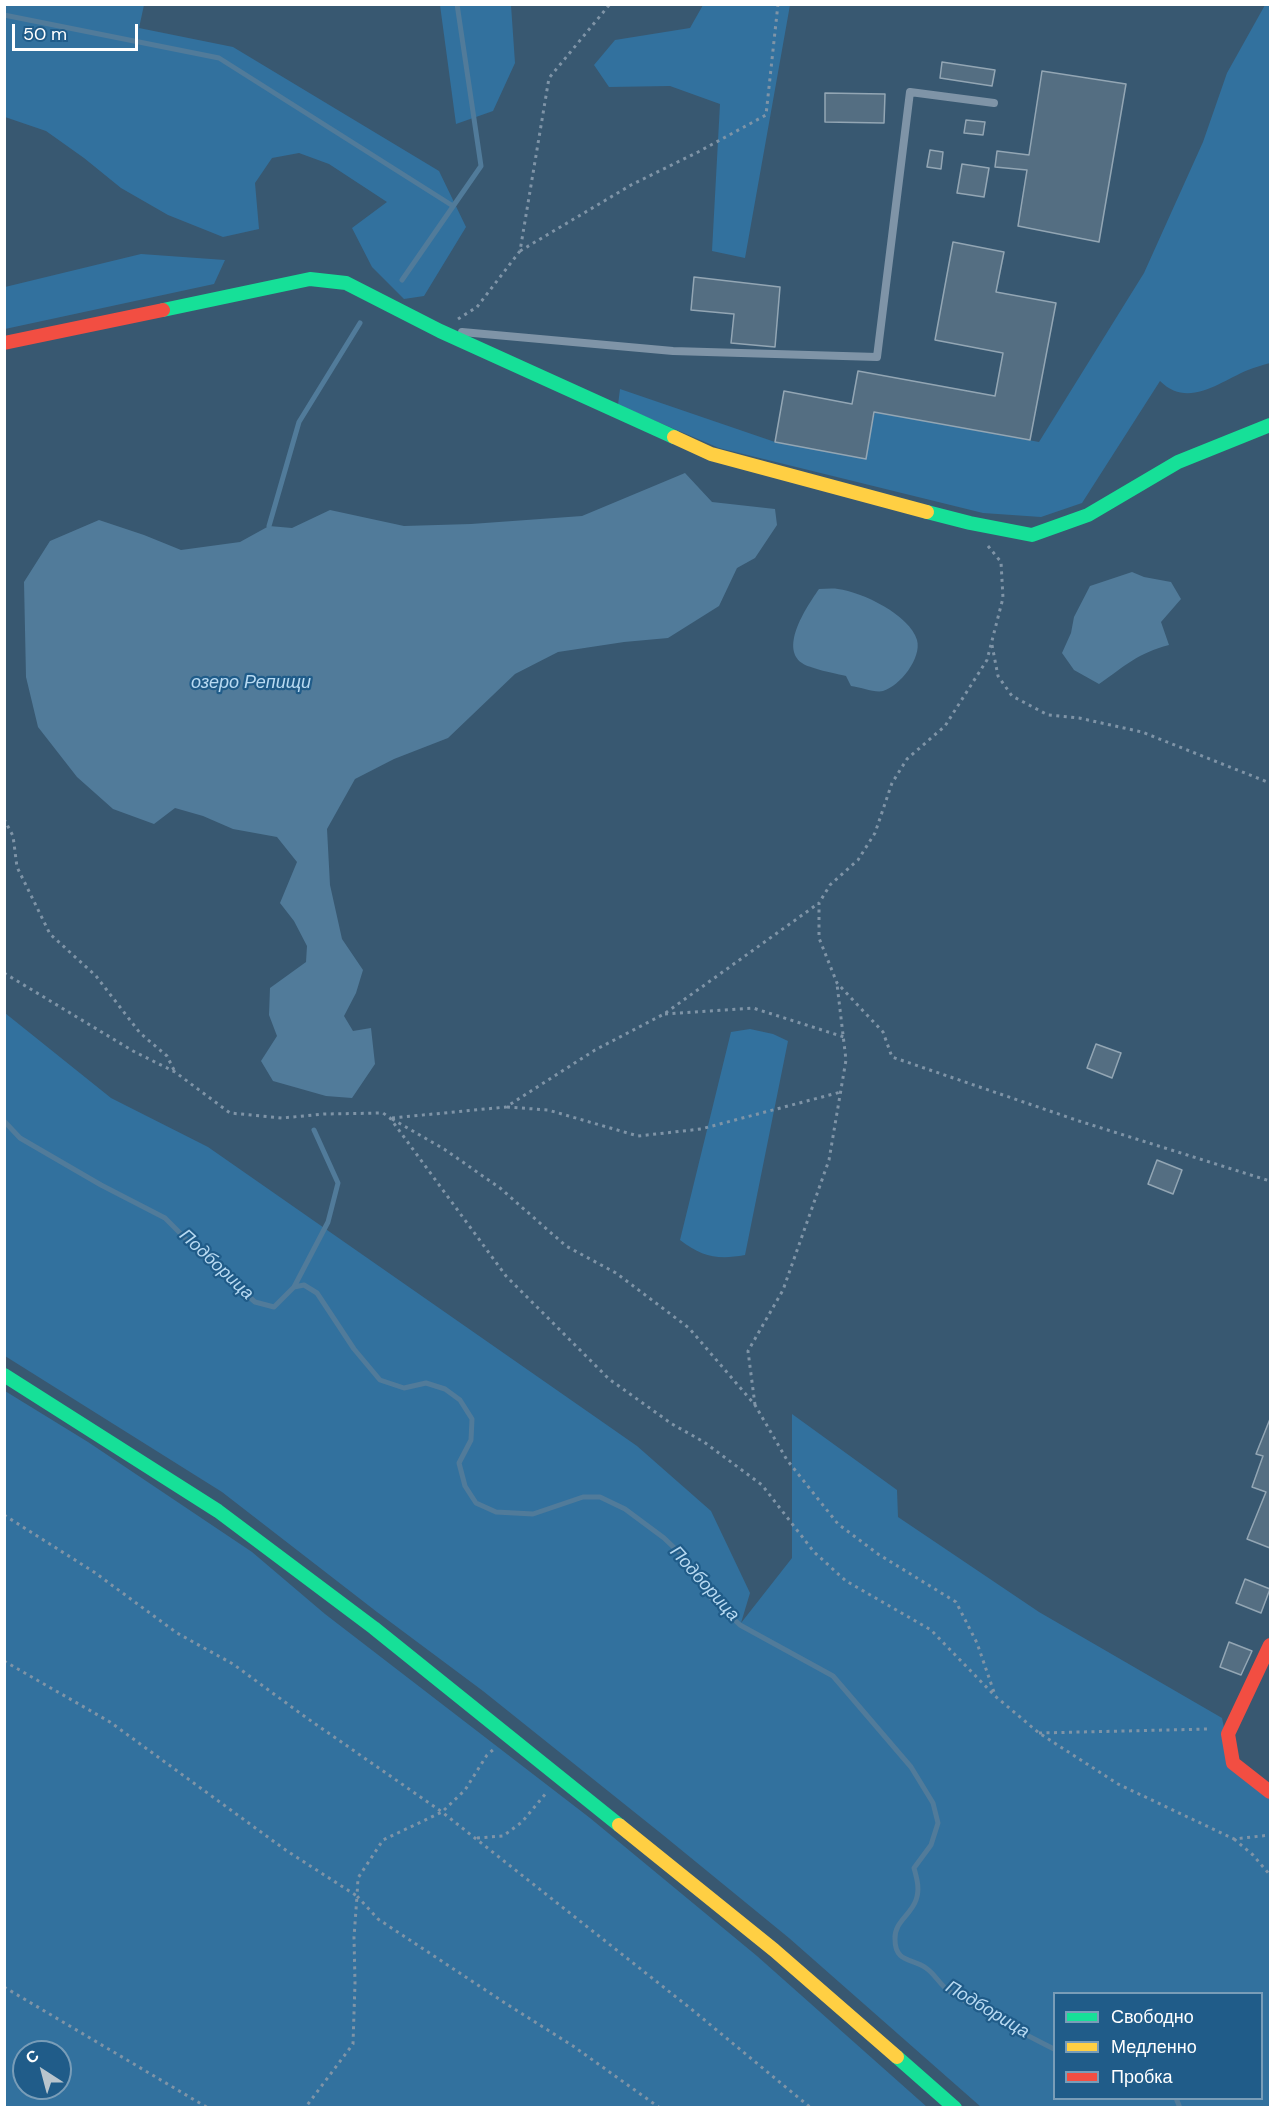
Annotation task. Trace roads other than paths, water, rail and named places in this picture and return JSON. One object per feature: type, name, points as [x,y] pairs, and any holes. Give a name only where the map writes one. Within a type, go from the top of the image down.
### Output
[{"type":"street","points":[[4,343],[310,279],[346,283],[440,331],[711,454],[970,523],[1032,535],[1088,515],[1178,462],[1270,425]]},
{"type":"street","points":[[4,1375],[218,1511],[374,1628],[774,1950],[955,2108]]},
{"type":"street","points":[[1270,1645],[1228,1734],[1233,1763],[1270,1792]]},
{"type":"lane","points":[[440,331],[673,351],[877,357],[910,92],[994,103]]},
{"type":"water","name":"озеро Репищи","points":[[685,473],[712,502],[775,509],[777,525],[755,558],[737,568],[719,606],[668,638],[558,652],[515,674],[448,738],[394,759],[355,779],[327,829],[330,885],[342,939],[363,970],[356,993],[344,1016],[353,1031],[371,1028],[375,1064],[352,1098],[326,1096],[273,1081],[261,1061],[277,1036],[269,1015],[270,988],[306,962],[307,946],[294,921],[280,903],[297,862],[277,837],[233,829],[203,816],[175,808],[154,824],[113,809],[77,777],[38,727],[26,677],[24,582],[50,541],[99,520],[181,550],[240,542],[269,526],[292,528],[330,510],[404,526],[582,516]]},
{"type":"water","points":[[1132,572],[1144,577],[1171,582],[1181,599],[1161,622],[1169,645],[1140,656],[1099,684],[1074,670],[1062,653],[1071,633],[1074,617],[1090,586]]},
{"type":"water","points":[[819,589],[848,591],[872,600],[895,614],[913,631],[918,647],[913,663],[903,677],[890,688],[883,691],[872,691],[851,686],[846,676],[805,665],[796,656],[793,647],[794,637],[808,605]]},
{"type":"waterway","points":[[402,280],[481,166],[457,4]]},
{"type":"waterway","points":[[4,15],[219,58],[453,206]]},
{"type":"waterway","points":[[269,526],[299,422],[360,323]]},
{"type":"waterway","name":"Подборица","points":[[4,1121],[20,1138],[101,1185],[165,1218],[208,1261],[255,1302],[274,1307],[294,1287],[304,1285],[317,1293],[354,1349],[380,1380],[404,1388],[426,1383],[445,1389],[460,1400],[472,1419],[471,1440],[459,1463],[465,1486],[476,1503],[496,1512],[533,1514],[583,1497],[600,1497],[625,1509],[664,1538],[685,1558],[709,1596],[740,1625],[833,1676],[911,1767],[933,1803],[938,1823],[931,1845],[914,1868],[918,1892],[914,1905],[895,1933],[898,1952],[905,1959],[926,1968],[946,1989],[962,1999],[1053,2048]]},
{"type":"waterway","points":[[294,1287],[328,1222],[338,1183],[314,1130]]},
{"type":"waterway","name":"Подборица","points":[[1177,2100],[1180,2108]]}]
